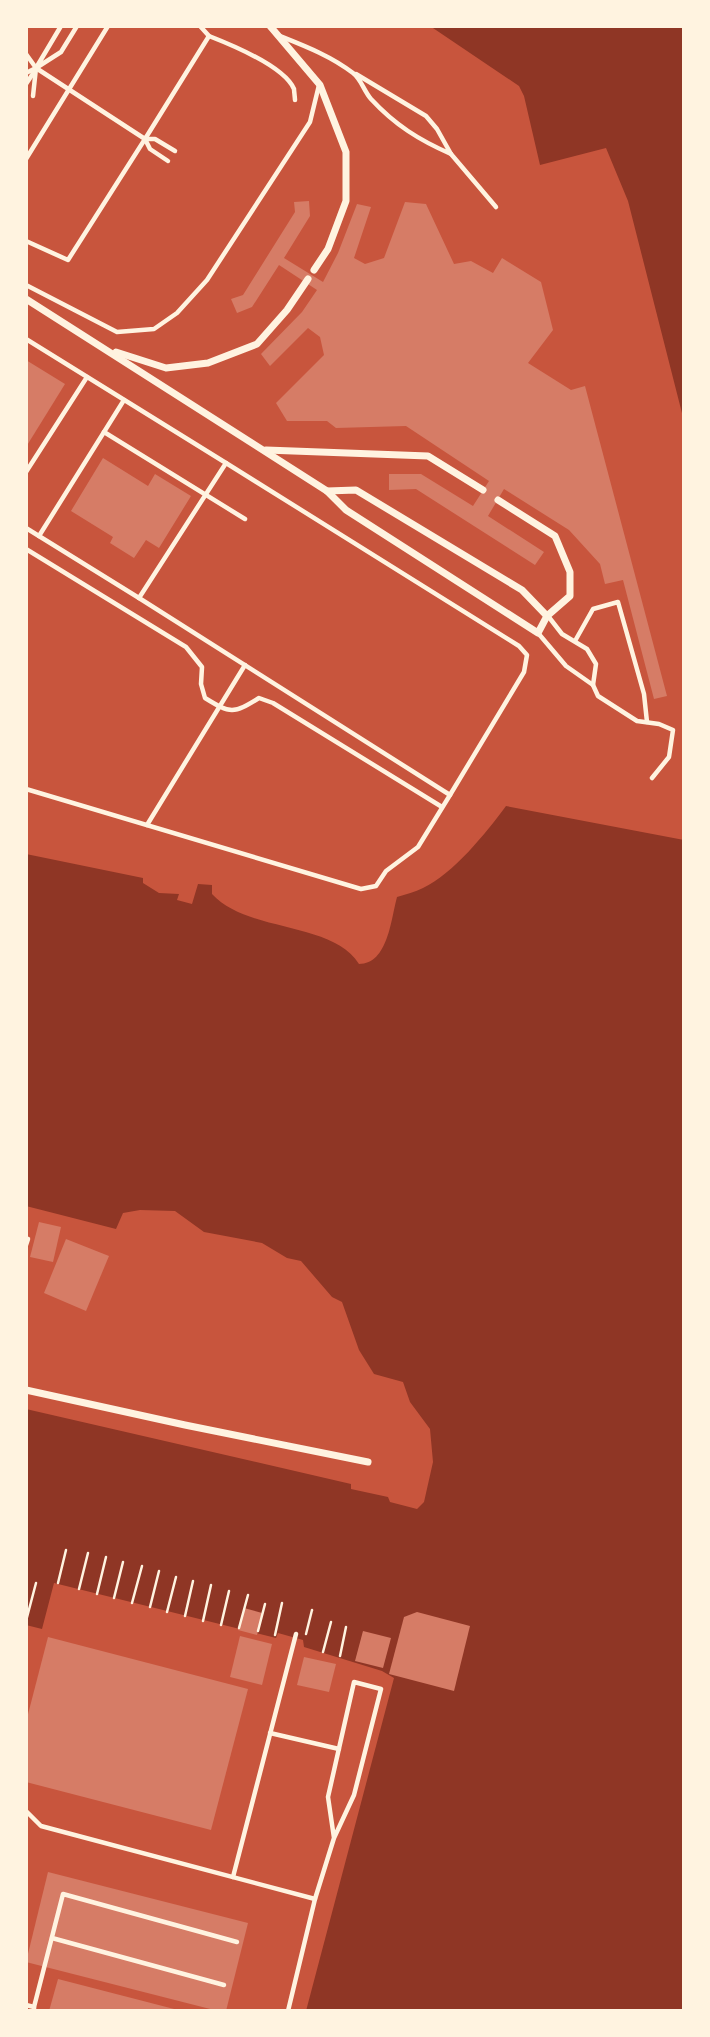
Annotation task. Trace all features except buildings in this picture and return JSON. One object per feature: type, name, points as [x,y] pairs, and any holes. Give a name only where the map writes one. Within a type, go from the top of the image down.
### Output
[{"type":"street","points":[[270,26],[320,85],[346,152],[346,201],[328,249],[314,270]]},
{"type":"street","points":[[105,349],[166,368],[208,363],[257,344],[287,310],[308,279]]},
{"type":"street","points":[[26,299],[327,491],[346,510],[538,633],[547,616],[570,596],[570,572],[555,536],[498,500]]},
{"type":"street","points":[[264,450],[428,456],[483,490]]},
{"type":"street","points":[[327,491],[356,490],[522,590],[547,616]]},
{"type":"street","points":[[26,1390],[368,1462]]},
{"type":"lane","points":[[26,84],[61,26]]},
{"type":"lane","points":[[26,74],[61,52],[77,26]]},
{"type":"lane","points":[[26,159],[108,26]]},
{"type":"lane","points":[[200,26],[209,36],[237,47],[278,71],[294,89],[295,100]]},
{"type":"lane","points":[[276,34],[321,53],[426,116],[438,129],[451,154],[496,206]]},
{"type":"lane","points":[[26,241],[68,260],[209,36]]},
{"type":"lane","points":[[26,54],[36,68],[145,139],[150,149],[168,160]]},
{"type":"lane","points":[[33,96],[36,68]]},
{"type":"lane","points":[[356,74],[367,95],[391,121],[428,144],[451,154]]},
{"type":"lane","points":[[26,285],[117,332],[154,329],[177,313],[207,280],[310,122],[320,85]]},
{"type":"lane","points":[[145,139],[155,139],[175,151]]},
{"type":"lane","points":[[26,340],[510,640],[527,655],[524,672],[418,847],[386,871],[376,886],[361,889],[26,789]]},
{"type":"lane","points":[[26,472],[87,377]]},
{"type":"lane","points":[[39,536],[124,400]]},
{"type":"lane","points":[[104,432],[245,519]]},
{"type":"lane","points":[[139,598],[226,463]]},
{"type":"lane","points":[[26,528],[450,794]]},
{"type":"lane","points":[[26,549],[186,647],[202,667],[201,684],[205,698],[225,711],[241,709],[259,698],[273,703],[442,807]]},
{"type":"lane","points":[[575,641],[593,609],[618,602],[644,694],[647,722]]},
{"type":"lane","points":[[547,616],[562,634],[587,649],[596,664],[593,685]]},
{"type":"lane","points":[[538,633],[566,666],[593,685],[598,696],[637,721],[659,724],[673,730],[669,757],[652,778]]},
{"type":"lane","points":[[147,825],[245,665]]},
{"type":"lane","points":[[233,1877],[296,1634]]},
{"type":"lane","points":[[288,2011],[315,1899],[334,1839],[354,1796],[381,1689],[354,1682],[328,1797],[334,1839]]},
{"type":"lane","points":[[270,1733],[339,1749]]},
{"type":"lane","points":[[27,1812],[41,1826],[315,1899]]},
{"type":"lane","points":[[26,1820],[27,1812]]},
{"type":"lane","points":[[26,2005],[34,2009],[64,1894],[237,1942]]},
{"type":"lane","points":[[52,1938],[224,1985]]},
{"type":"path","points":[[58,1583],[66,1550]]},
{"type":"path","points":[[79,1589],[88,1553]]},
{"type":"path","points":[[97,1594],[106,1557]]},
{"type":"path","points":[[114,1598],[123,1562]]},
{"type":"path","points":[[132,1602],[142,1566]]},
{"type":"path","points":[[149,1607],[159,1571]]},
{"type":"path","points":[[167,1612],[176,1577]]},
{"type":"path","points":[[185,1616],[193,1581]]},
{"type":"path","points":[[26,1621],[36,1583]]},
{"type":"path","points":[[203,1621],[211,1585]]},
{"type":"path","points":[[221,1625],[229,1591]]},
{"type":"path","points":[[239,1629],[248,1595]]},
{"type":"path","points":[[275,1634],[282,1603]]},
{"type":"path","points":[[258,1631],[265,1604]]},
{"type":"path","points":[[306,1634],[312,1610]]},
{"type":"path","points":[[323,1652],[331,1622]]},
{"type":"path","points":[[340,1656],[346,1627]]},
{"type":"shaded area","points":[[430,26],[684,26],[684,421],[628,201],[606,148],[540,165],[524,96],[519,86]]},
{"type":"shaded area","points":[[506,806],[684,840],[684,2011],[306,2011],[394,1678],[382,1671],[304,1647],[303,1640],[278,1633],[276,1638],[54,1583],[42,1629],[26,1625],[26,1409],[351,1484],[351,1489],[388,1497],[390,1502],[417,1509],[424,1502],[433,1462],[430,1429],[410,1402],[403,1382],[374,1374],[359,1350],[342,1302],[332,1297],[301,1261],[287,1258],[262,1243],[204,1232],[175,1211],[140,1210],[123,1213],[116,1229],[26,1206],[26,854],[143,878],[143,883],[159,893],[179,894],[177,900],[192,904],[198,884],[212,885],[212,894],[228,906],[267,922],[330,940],[346,950],[359,964],[369,962],[382,949],[397,897],[423,888],[446,873],[479,840]]}]
